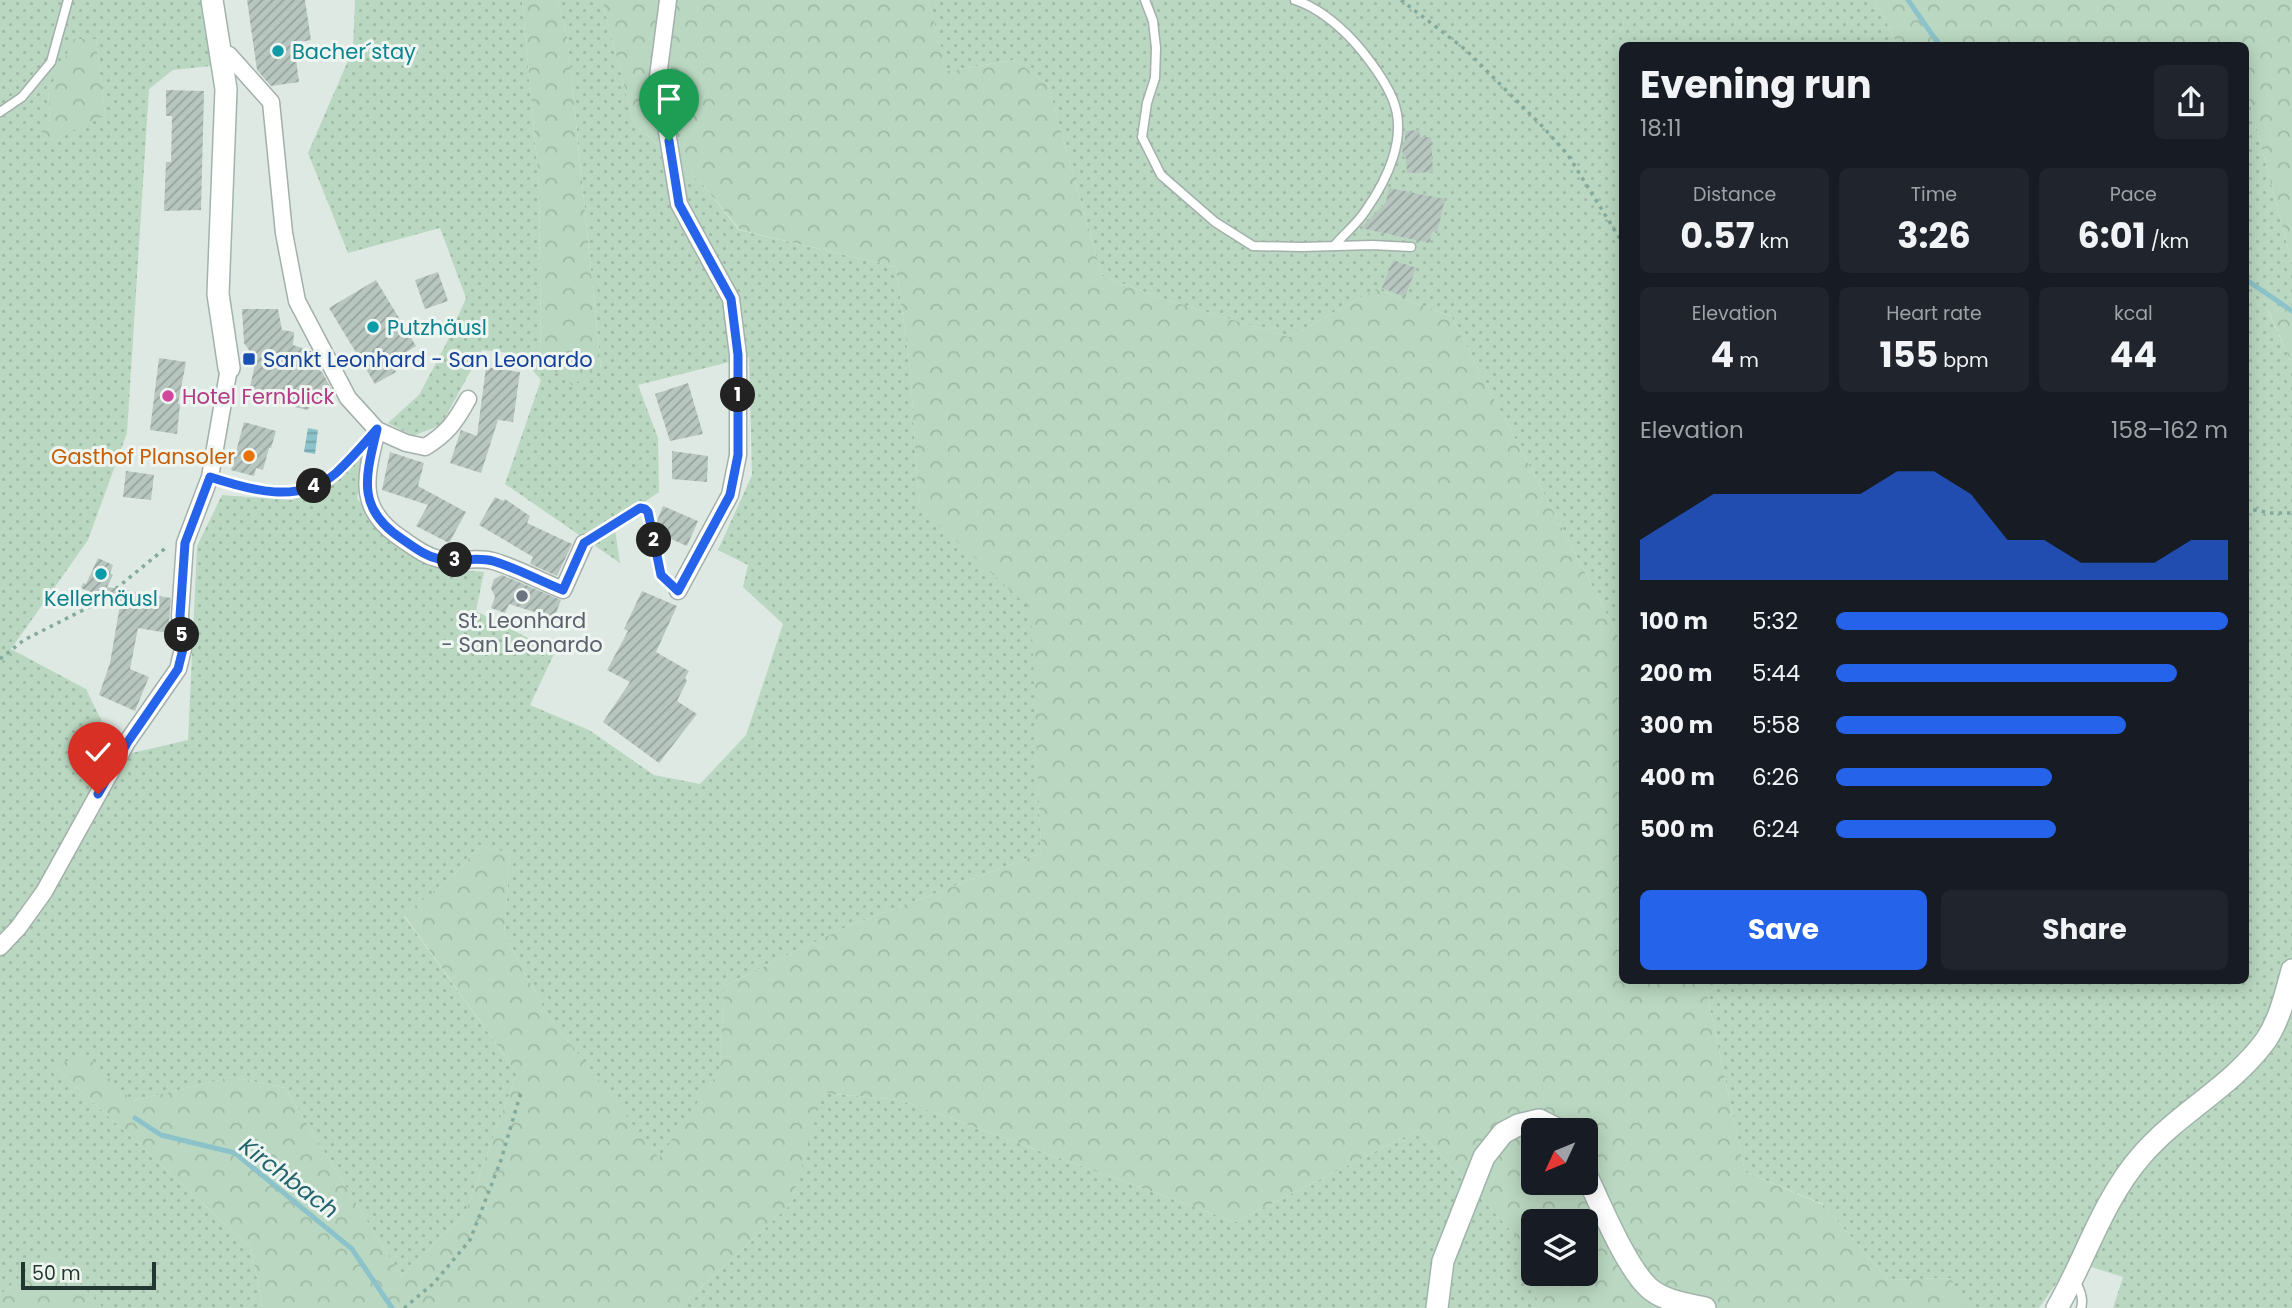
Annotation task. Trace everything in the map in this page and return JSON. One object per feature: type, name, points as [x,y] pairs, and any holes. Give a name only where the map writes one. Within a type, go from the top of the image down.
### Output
[{"type":"street","points":[[0,947],[18,928],[44,892],[127,743],[178,669],[183,649],[180,616],[185,543],[210,477],[229,368],[218,294],[226,89],[212,0]]},
{"type":"street","points":[[668,0],[658,77],[679,204],[731,299],[738,355],[738,455],[730,495],[678,591]]},
{"type":"street","points":[[219,52],[229,55],[271,102],[284,233],[297,301],[348,398],[377,429],[406,443],[425,447],[448,430],[468,399]]},
{"type":"street","points":[[377,429],[367,473],[368,495],[376,518],[392,533],[426,555],[442,560],[491,560],[563,590],[584,543]]},
{"type":"street","points":[[2057,1308],[2123,1178],[2142,1154],[2170,1128],[2235,1076],[2268,1038],[2292,970]]},
{"type":"street","points":[[1437,1308],[1443,1261],[1484,1157],[1503,1133],[1521,1124]]},
{"type":"street","points":[[1596,1195],[1635,1272],[1650,1289],[1671,1300],[1705,1308]]},
{"type":"lane","points":[[0,113],[22,97],[51,62],[68,0]]},
{"type":"lane","points":[[1144,0],[1153,21],[1156,58],[1155,79],[1147,103],[1142,137],[1161,175],[1215,222],[1253,246],[1411,247]]},
{"type":"lane","points":[[1294,0],[1307,4],[1349,36],[1375,68],[1394,102],[1399,129],[1392,163],[1366,211],[1334,246]]},
{"type":"lane","points":[[2074,1279],[2079,1287],[2081,1308]]},
{"type":"path","points":[[1401,0],[1466,50],[1543,127],[1568,155],[1619,237]]},
{"type":"path","points":[[210,477],[254,491],[294,492],[314,486],[334,475],[377,429]]},
{"type":"path","points":[[584,543],[640,508],[645,509],[648,512],[661,575],[678,591]]},
{"type":"path","points":[[2249,509],[2270,513],[2292,513]]},
{"type":"path","points":[[0,659],[24,640],[101,601],[175,540],[185,543]]},
{"type":"path","points":[[404,1308],[434,1283],[470,1240],[501,1160],[521,1092]]},
{"type":"green space","points":[[0,0],[203,0],[211,66],[173,70],[149,89],[127,433],[88,540],[11,649],[86,689],[119,756],[188,740],[197,546],[222,495],[292,500],[333,484],[368,443],[357,498],[385,537],[439,568],[484,572],[476,611],[555,652],[530,705],[589,730],[654,775],[700,784],[746,735],[783,624],[743,587],[748,565],[718,550],[752,475],[749,357],[638,385],[658,438],[659,492],[614,523],[620,563],[505,484],[541,380],[519,354],[482,350],[441,425],[413,436],[388,423],[419,395],[466,298],[440,228],[348,253],[308,153],[353,49],[355,0],[522,0],[539,183],[541,360],[601,368],[567,35],[557,0],[602,0],[634,124],[702,184],[739,230],[896,267],[910,367],[919,507],[1032,609],[1041,853],[846,927],[724,986],[720,1070],[659,1159],[545,1011],[504,933],[510,853],[480,846],[454,875],[404,916],[517,1073],[465,1214],[401,1276],[285,1088],[232,1077],[133,1101],[55,1067],[251,1248],[263,1308],[103,1308],[49,1252],[0,1295]],"holes":[[[96,39],[105,115],[39,129],[50,120],[48,89]]]},
{"type":"green space","points":[[522,0],[557,0],[567,35],[601,369],[572,385],[541,360],[539,183]]},
{"type":"green space","points":[[602,0],[928,0],[948,71],[1015,60],[1048,85],[1102,276],[1164,299],[1289,337],[1376,289],[1451,316],[1619,637],[1619,984],[1705,984],[1745,1172],[1824,1205],[1888,1280],[1951,1278],[1966,1308],[1539,1308],[1534,1286],[1598,1286],[1598,1209],[1521,1209],[1521,1242],[1418,1130],[1235,1222],[900,1100],[823,1093],[791,1204],[679,1308],[263,1308],[251,1248],[55,1067],[83,1053],[133,1101],[232,1077],[285,1088],[401,1276],[465,1214],[517,1073],[404,915],[454,875],[480,846],[510,853],[504,933],[545,1011],[659,1158],[720,1070],[724,986],[846,927],[1041,853],[1031,609],[919,507],[910,367],[896,267],[740,230],[702,184],[634,124]]},
{"type":"green space","points":[[928,0],[1875,0],[1896,42],[1619,42],[1619,637],[1451,316],[1376,289],[1289,337],[1164,299],[1102,276],[1048,85],[1015,60],[947,71]]},
{"type":"green space","points":[[1875,0],[2292,0],[2292,263],[2249,99],[2249,42],[1896,42]]},
{"type":"green space","points":[[74,39],[96,39],[105,115],[53,140],[38,129],[50,120],[48,89]]},
{"type":"green space","points":[[2249,99],[2292,263],[2292,312],[2268,311],[2292,364],[2292,1308],[2113,1308],[2123,1277],[2072,1261],[2039,1308],[1966,1308],[1950,1278],[1888,1280],[1823,1204],[1745,1172],[1705,984],[2249,984]]},
{"type":"green space","points":[[2268,310],[2292,312],[2292,364]]},
{"type":"green space","points":[[822,1093],[900,1100],[1235,1222],[1418,1130],[1521,1242],[1521,1286],[1534,1286],[1539,1308],[679,1308],[791,1204]]},
{"type":"green space","points":[[49,1251],[103,1308],[0,1308],[0,1295]]},
{"type":"water","points":[[308,428],[318,430],[315,454],[304,452]]},
{"type":"building","name":"Bacher´stay","points":[[247,0],[305,0],[311,40],[300,42],[303,62],[296,59],[299,82],[271,86],[257,70]]},
{"type":"building","points":[[166,90],[204,91],[201,210],[164,211],[166,162],[171,162],[172,116],[166,116]]},
{"type":"building","points":[[1419,130],[1420,137],[1431,137],[1433,172],[1407,173],[1402,147],[1405,131]]},
{"type":"building","points":[[1389,188],[1445,199],[1437,233],[1432,232],[1429,243],[1361,228],[1386,202]]},
{"type":"building","points":[[1393,260],[1416,268],[1405,297],[1382,288]]},
{"type":"building","points":[[438,272],[448,301],[425,309],[415,280]]},
{"type":"building","name":"Putzhäusl","points":[[376,280],[416,346],[390,362],[396,372],[375,384],[329,308]]},
{"type":"building","points":[[242,309],[278,309],[282,330],[294,332],[293,345],[311,351],[320,367],[332,390],[331,404],[313,401],[308,410],[248,396],[256,360],[244,343]]},
{"type":"building","name":"Hotel Fernblick","points":[[159,358],[186,362],[178,404],[177,434],[150,430]]},
{"type":"building","points":[[486,367],[520,372],[513,422],[498,420],[481,473],[450,463],[461,430],[477,436]]},
{"type":"building","points":[[688,383],[703,434],[670,441],[655,394]]},
{"type":"building","points":[[244,422],[276,431],[263,470],[256,468],[254,476],[231,470]]},
{"type":"building","points":[[672,451],[708,456],[707,482],[672,479]]},
{"type":"building","points":[[390,452],[424,463],[418,486],[466,512],[449,543],[416,526],[428,505],[382,490]]},
{"type":"building","points":[[126,471],[154,475],[151,500],[123,497]]},
{"type":"building","points":[[495,497],[503,501],[505,499],[530,516],[527,523],[572,544],[557,576],[530,564],[533,557],[479,525]]},
{"type":"building","points":[[663,506],[698,521],[687,546],[653,531]]},
{"type":"building","points":[[98,558],[113,565],[110,573],[113,575],[107,587],[171,598],[168,633],[138,628],[130,669],[149,677],[135,711],[99,695],[110,663],[120,605],[81,588],[83,583],[86,584]]},
{"type":"building","name":"St. Leonhard - San Leonardo","points":[[502,575],[561,600],[554,618],[509,604],[505,613],[491,608],[495,597],[491,588],[494,579]]},
{"type":"building","points":[[642,591],[677,606],[656,652],[689,671],[677,701],[697,714],[659,763],[603,722],[630,682],[607,670],[628,631],[624,629]]},
{"type":"waterway","points":[[1908,0],[1937,42]]},
{"type":"waterway","points":[[2249,282],[2292,311]]},
{"type":"waterway","name":"Kirchbach","points":[[135,1118],[161,1135],[235,1153],[352,1249],[392,1308]]},
{"type":"place","name":"Bacher´stay","points":[[278,51]]},
{"type":"place","name":"Putzhäusl","points":[[373,327]]},
{"type":"place","name":"Sankt Leonhard - San Leonardo","points":[[249,359]]},
{"type":"place","name":"Hotel Fernblick","points":[[168,396]]},
{"type":"place","name":"Gasthof Plansoler","points":[[249,456]]},
{"type":"place","name":"Kellerhäusl","points":[[101,574]]},
{"type":"place","name":"St. Leonhard - San Leonardo","points":[[522,596]]},
{"type":"route","points":[[98,794],[127,743],[178,669],[183,649],[180,616],[185,543],[210,477],[254,491],[294,492],[314,486],[334,475],[377,429],[367,473],[368,495],[376,518],[392,533],[426,555],[442,560],[491,560],[563,590],[584,543],[640,508],[648,512],[661,575],[678,591],[730,495],[738,455],[738,355],[731,299],[679,204],[669,141]]}]
